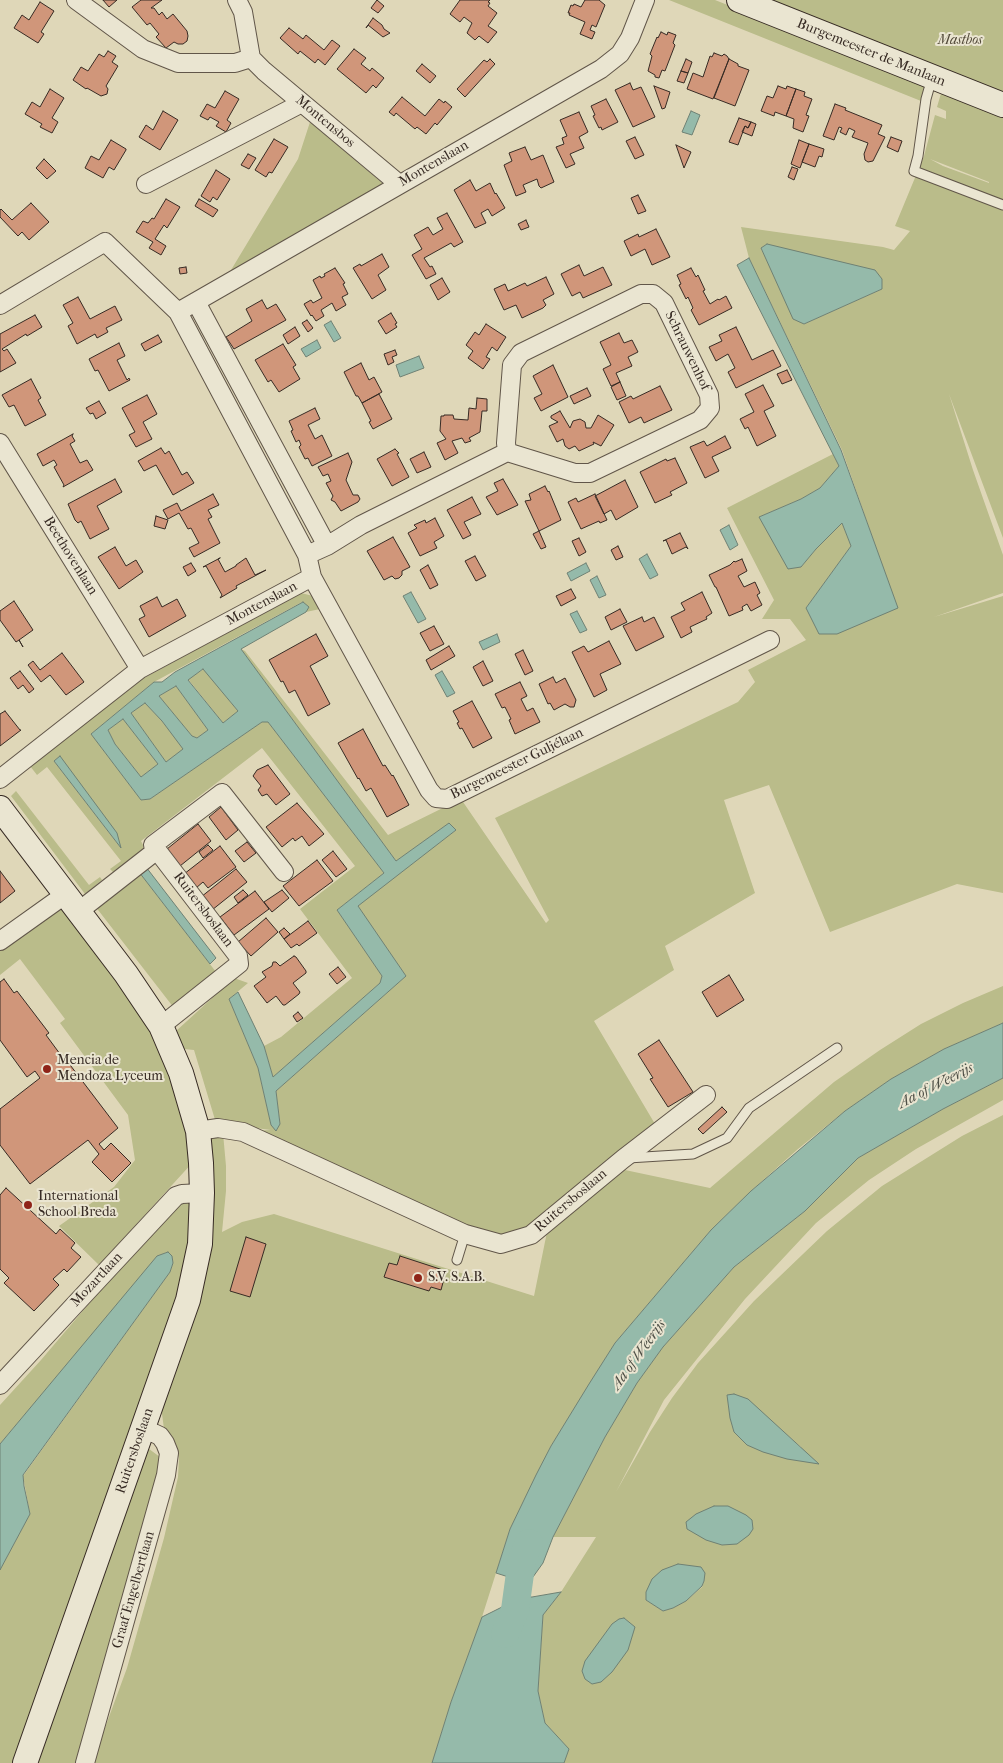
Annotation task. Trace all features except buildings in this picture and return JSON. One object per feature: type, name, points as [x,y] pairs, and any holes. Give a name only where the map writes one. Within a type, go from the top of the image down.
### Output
[{"type":"street","points":[[76,0],[143,49],[178,64],[235,63],[251,58],[243,12],[237,0]]},
{"type":"street","name":"Montenslaan","points":[[0,779],[140,669],[312,577],[307,556],[178,312],[601,69],[620,54],[630,38],[645,0]]},
{"type":"street","name":"Burgemeester de Manlaan","points":[[739,0],[1003,105]]},
{"type":"street","name":"Montensbos","points":[[251,58],[264,72],[399,184]]},
{"type":"street","points":[[146,184],[302,103]]},
{"type":"street","points":[[0,305],[105,242],[178,312]]},
{"type":"street","name":"Schrauwenhof","points":[[641,294],[653,294],[664,303],[709,395],[710,408],[700,420],[590,473],[575,473],[507,452],[506,443],[512,365],[521,353],[641,294]]},
{"type":"street","points":[[196,302],[327,546]]},
{"type":"street","name":"Beethovenlaan","points":[[0,443],[140,669]]},
{"type":"street","points":[[307,556],[361,525],[507,452]]},
{"type":"street","name":"Burgemeester Guljélaan","points":[[312,577],[429,790],[436,798],[447,799],[770,640]]},
{"type":"street","points":[[0,941],[72,903],[157,850],[153,845],[222,792],[284,872]]},
{"type":"street","name":"Ruitersboslaan","points":[[0,808],[144,999],[161,1026],[181,1073],[198,1131],[202,1193],[200,1244],[192,1283],[179,1328],[25,1763]]},
{"type":"street","name":"Ruitersboslaan","points":[[157,850],[238,956],[239,964],[161,1026]]},
{"type":"street","name":"Ruitersboslaan","points":[[198,1131],[218,1128],[243,1132],[465,1234],[501,1244],[531,1235],[623,1158],[706,1095]]},
{"type":"street","name":"Mozartlaan","points":[[0,1385],[176,1196],[202,1193]]},
{"type":"street","name":"Graaf Engelbertlaan","points":[[85,1763],[166,1475],[169,1453],[166,1443],[160,1436],[143,1428]]},
{"type":"lane","points":[[932,77],[926,99],[918,156],[914,170],[958,189],[1003,205]]},
{"type":"lane","points":[[623,1158],[693,1154],[727,1138],[749,1108],[837,1048]]},
{"type":"lane","points":[[457,1260],[465,1234]]},
{"type":"green space","points":[[669,0],[715,0],[926,84],[921,101]]},
{"type":"green space","name":"Mastbos","points":[[769,0],[1003,0],[1003,538],[949,394],[1003,555],[1003,593],[934,617],[1003,596],[1003,893],[957,884],[830,932],[769,785],[724,800],[755,893],[665,946],[674,970],[594,1021],[655,1124],[529,1230],[490,1238],[250,1131],[271,1130],[216,1123],[194,1050],[184,1049],[175,1032],[234,978],[248,983],[229,999],[258,1068],[271,1125],[280,1124],[276,1091],[406,976],[357,906],[456,830],[448,824],[396,861],[241,649],[245,651],[388,835],[461,799],[546,923],[549,920],[495,818],[738,702],[755,682],[748,670],[806,640],[790,619],[762,619],[774,600],[727,508],[833,454],[839,466],[820,488],[801,499],[759,517],[801,567],[842,523],[851,546],[806,608],[897,608],[842,450],[749,258],[741,227],[894,250],[910,231],[895,226],[924,156],[935,115],[946,119],[946,111],[937,107],[942,90]],"holes":[[[930,159],[989,182],[989,183],[943,166]],[[767,244],[882,279],[882,289],[804,324],[761,249]]]},
{"type":"green space","points":[[310,122],[387,187],[228,275],[298,159]]},
{"type":"green space","points":[[301,593],[313,596],[320,609],[306,612],[308,607],[302,602],[154,682],[91,734],[141,800],[150,799],[262,722],[268,722],[384,873],[337,910],[382,976],[380,983],[273,1077],[264,1046],[281,1037],[352,978],[300,909],[355,866],[262,748],[141,841],[144,847],[143,853],[114,873],[110,869],[121,861],[47,767],[37,775],[30,766],[144,678]],"holes":[[[60,757],[120,847],[54,761]]]},
{"type":"green space","points":[[204,669],[238,711],[223,723],[188,679]]},
{"type":"green space","points":[[176,686],[208,730],[197,738],[192,736],[159,696]]},
{"type":"green space","points":[[145,703],[184,749],[166,762],[131,713]]},
{"type":"green space","points":[[123,719],[158,764],[141,777],[115,744],[108,730]]},
{"type":"green space","points":[[16,791],[89,885],[100,877],[102,880],[85,894],[11,796]]},
{"type":"green space","points":[[139,872],[216,972],[174,1008],[95,906]]},
{"type":"green space","points":[[62,905],[85,934],[168,1055],[194,1161],[99,1265],[59,1226],[114,1187],[135,1160],[128,1115],[60,1023],[65,1019],[20,959],[0,975],[0,950]]},
{"type":"green space","points":[[1003,986],[1003,1023],[944,1049],[891,1079],[845,1111],[798,1149],[711,1230],[615,1343],[551,1446],[510,1529],[432,1763],[92,1763],[127,1668],[164,1538],[178,1477],[179,1458],[176,1444],[164,1429],[161,1406],[211,1162],[211,1137],[223,1133],[226,1191],[222,1232],[242,1222],[274,1214],[534,1296],[547,1232],[625,1170],[710,1188],[834,1082],[880,1050],[921,1024]]},
{"type":"green space","points":[[1003,1078],[1003,1100],[916,1149],[869,1180],[816,1223],[745,1299],[664,1400],[616,1492],[672,1398],[698,1363],[754,1301],[827,1231],[882,1186],[962,1136],[1003,1115],[1003,1763],[564,1763],[569,1749],[545,1723],[538,1691],[543,1615],[561,1592],[596,1537],[553,1537],[605,1437],[637,1383],[663,1347],[734,1267],[805,1211],[858,1158],[943,1109]],"holes":[[[727,1395],[779,1428],[801,1447],[747,1445],[734,1432]],[[704,1581],[702,1587],[686,1601],[673,1608],[663,1611],[646,1600]]]},
{"type":"green space","points":[[178,1199],[191,1201],[194,1215],[179,1300],[18,1763],[0,1763],[0,1570],[30,1514],[23,1476],[170,1272],[173,1263],[172,1256],[167,1252],[157,1257],[0,1444],[0,1405],[41,1360]]},
{"type":"green space","points":[[145,1446],[160,1457],[162,1464],[78,1763],[34,1763]]},
{"type":"water","points":[[691,111],[700,115],[692,135],[682,132]]},
{"type":"water","points":[[767,244],[875,270],[882,279],[882,289],[804,324],[793,319],[761,248]]},
{"type":"water","points":[[749,258],[841,450],[898,608],[837,634],[819,634],[806,608],[851,546],[842,523],[801,567],[788,569],[759,517],[801,499],[820,488],[839,466],[737,265]]},
{"type":"water","points":[[331,321],[341,338],[334,342],[324,325]]},
{"type":"water","points":[[317,340],[321,348],[306,357],[301,349]]},
{"type":"water","points":[[419,356],[424,368],[400,377],[396,365]]},
{"type":"water","points":[[729,525],[738,545],[730,550],[720,530]]},
{"type":"water","points":[[647,554],[658,575],[650,579],[639,559]]},
{"type":"water","points":[[586,563],[590,571],[571,581],[567,573]]},
{"type":"water","points":[[597,576],[606,595],[599,598],[590,580]]},
{"type":"water","points":[[411,592],[426,619],[418,623],[403,596]]},
{"type":"water","points":[[303,602],[309,607],[306,612],[241,649],[396,861],[449,823],[456,830],[358,906],[406,976],[276,1091],[280,1124],[276,1131],[271,1125],[258,1068],[229,999],[238,992],[264,1046],[273,1077],[380,983],[382,976],[337,910],[384,873],[268,722],[262,722],[150,799],[141,800],[91,734],[154,682],[162,682],[175,672]],"holes":[[[203,669],[238,711],[223,723],[188,680]],[[176,686],[208,730],[197,738],[192,736],[159,696]],[[145,703],[162,721],[183,749],[166,762],[131,713]],[[123,719],[158,764],[141,777],[115,744],[108,730]]]},
{"type":"water","points":[[577,611],[587,630],[580,633],[570,614]]},
{"type":"water","points":[[497,634],[500,642],[483,650],[479,642]]},
{"type":"water","points":[[442,671],[455,693],[447,697],[435,675]]},
{"type":"water","points":[[60,756],[117,833],[121,848],[54,761]]},
{"type":"water","points":[[146,867],[216,958],[210,964],[139,872]]},
{"type":"water","points":[[1003,1023],[1003,1078],[943,1109],[858,1158],[805,1211],[734,1267],[663,1347],[637,1383],[605,1437],[553,1537],[543,1563],[533,1577],[518,1580],[496,1573],[510,1529],[536,1475],[551,1446],[589,1384],[615,1343],[711,1230],[751,1191],[845,1111],[891,1079],[944,1049]]},
{"type":"water","points":[[168,1252],[172,1256],[173,1263],[170,1272],[23,1475],[30,1514],[0,1570],[0,1444],[157,1256]]},
{"type":"water","points":[[734,1394],[748,1399],[819,1464],[787,1459],[747,1445],[734,1432],[730,1418],[727,1395]]},
{"type":"water","points":[[714,1506],[728,1506],[746,1515],[752,1520],[753,1529],[749,1535],[737,1544],[722,1545],[706,1540],[687,1529],[686,1522],[696,1514]]},
{"type":"water","points":[[678,1564],[701,1567],[705,1573],[704,1581],[702,1586],[686,1601],[663,1611],[646,1600],[646,1592],[652,1579],[662,1570]]},
{"type":"water","points":[[561,1592],[543,1615],[538,1691],[545,1723],[569,1749],[564,1763],[432,1763],[451,1702],[482,1617],[522,1597]]},
{"type":"water","points":[[624,1618],[635,1627],[628,1650],[612,1672],[601,1682],[592,1684],[585,1679],[582,1671],[585,1661],[612,1624]]},
{"type":"waterway","name":"Aa of Weerijs","points":[[505,1634],[515,1610],[522,1559],[529,1543]]},
{"type":"place","name":"Mencia de Mendoza Lyceum","points":[[47,1069]]},
{"type":"place","name":"International School Breda","points":[[28,1205]]},
{"type":"place","name":"S.V. S.A.B.","points":[[418,1278]]}]
